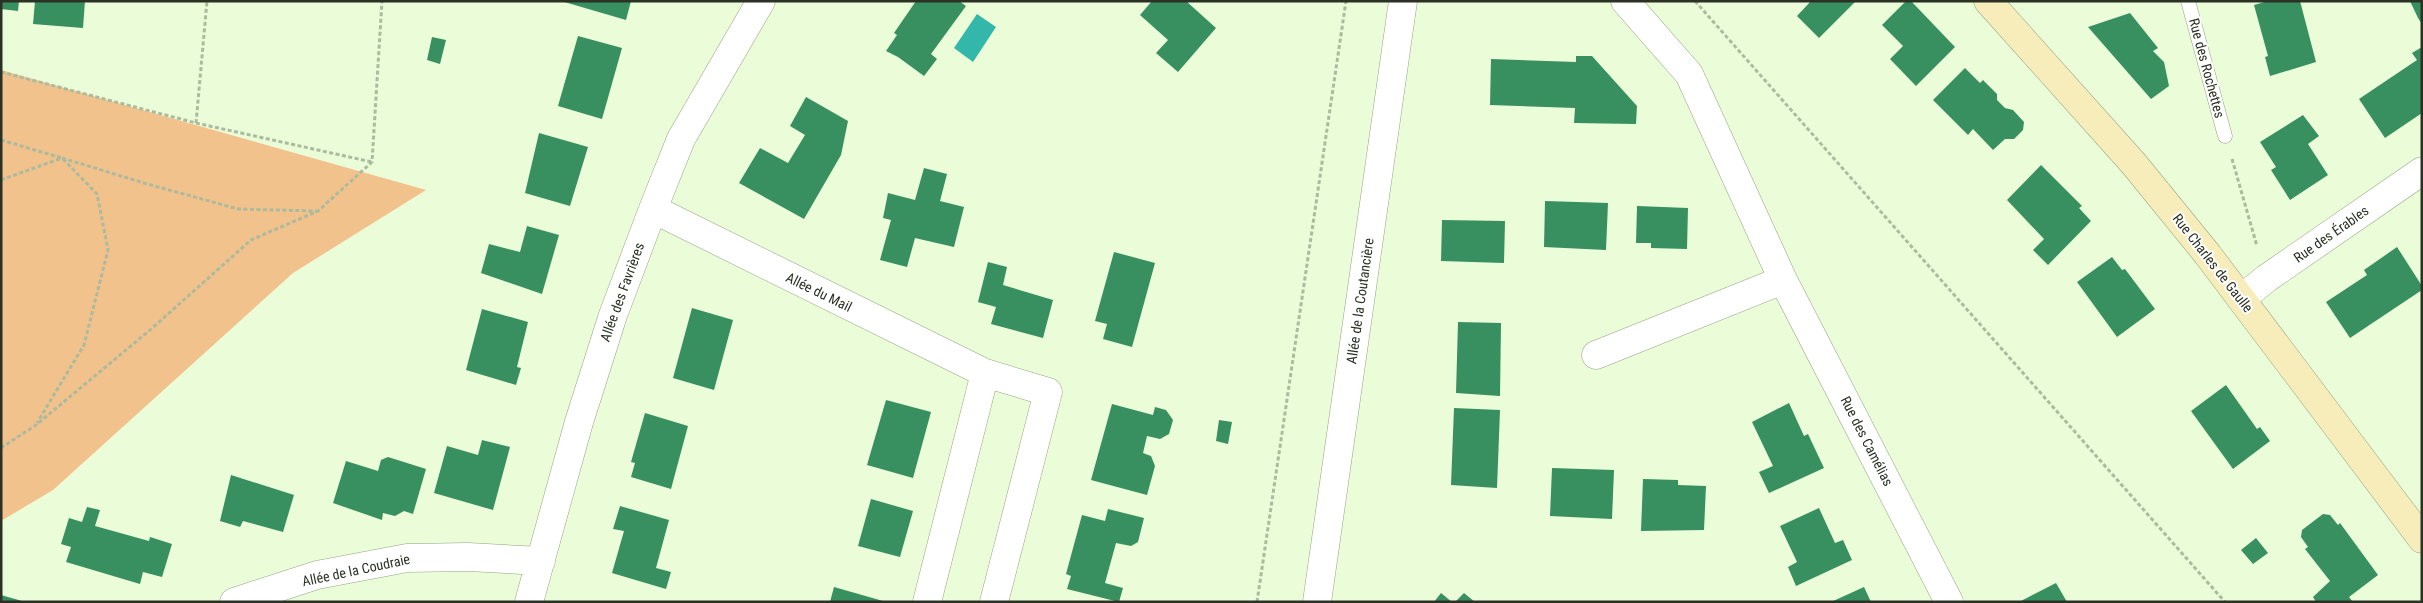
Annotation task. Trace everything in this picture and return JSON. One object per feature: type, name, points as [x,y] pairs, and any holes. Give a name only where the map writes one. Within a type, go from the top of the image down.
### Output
[{"type":"street","name":"Allée des Favrières","points":[[529,602],[579,422],[613,315],[653,209],[681,139],[761,1]]},
{"type":"street","name":"Allée de la Coutancière","points":[[1317,602],[1403,1]]},
{"type":"street","name":"Rue des Camélias","points":[[1625,1],[1689,74],[1782,280],[1950,602]]},
{"type":"street","name":"Rue Charles de Gaulle","points":[[1988,1],[2134,164],[2241,299],[2422,539]]},
{"type":"street","name":"Rue des Érables","points":[[2241,299],[2267,278],[2422,171]]},
{"type":"street","name":"Allée du Mail","points":[[653,209],[985,373],[1048,392],[994,602]]},
{"type":"street","points":[[1596,355],[1782,280]]},
{"type":"street","points":[[927,602],[985,373]]},
{"type":"street","name":"Allée de la Coudraie","points":[[234,602],[317,576],[407,558],[468,557],[541,561]]},
{"type":"lane","name":"Rue des Rochettes","points":[[2188,1],[2225,136]]},
{"type":"path","points":[[196,123],[207,1]]},
{"type":"path","points":[[1,448],[36,425],[150,330],[250,240],[318,211],[372,162],[382,1]]},
{"type":"path","points":[[1257,602],[1346,1]]},
{"type":"path","points":[[1695,1],[2225,602]]},
{"type":"path","points":[[1,72],[196,123],[372,162]]},
{"type":"path","points":[[2225,136],[2267,278]]},
{"type":"path","points":[[1,140],[144,183],[238,208],[318,211]]},
{"type":"path","points":[[1,180],[62,158]]},
{"type":"path","points":[[36,425],[84,345],[108,250],[97,194],[62,158]]},
{"type":"shaded area","points":[[1,70],[426,190],[293,273],[53,490],[1,521]]},
{"type":"water","points":[[977,14],[996,27],[973,62],[954,48]]},
{"type":"building","points":[[1,1],[19,1],[18,11],[1,9]]},
{"type":"building","points":[[35,1],[85,1],[83,28],[33,24]]},
{"type":"building","points":[[561,1],[631,1],[626,20]]},
{"type":"building","points":[[916,1],[959,1],[966,6],[931,54],[937,59],[924,76],[898,57],[886,51],[897,35],[894,33]]},
{"type":"building","points":[[1152,1],[1186,1],[1216,28],[1178,72],[1156,53],[1168,40],[1140,15]]},
{"type":"building","points":[[1811,1],[1856,1],[1819,38],[1797,16]]},
{"type":"building","points":[[1906,1],[1911,1],[1955,47],[1916,86],[1890,59],[1903,46],[1882,25]]},
{"type":"building","points":[[2268,1],[2300,1],[2316,62],[2270,76],[2265,57],[2268,56],[2254,5]]},
{"type":"building","points":[[2410,1],[2422,1],[2422,24],[2418,18]]},
{"type":"building","points":[[2130,13],[2158,48],[2153,51],[2164,62],[2169,86],[2151,99],[2088,27]]},
{"type":"building","points":[[578,36],[622,48],[602,119],[558,106]]},
{"type":"building","points":[[432,37],[446,40],[440,64],[427,60]]},
{"type":"building","points":[[2422,47],[2422,113],[2385,138],[2359,99],[2417,60],[2412,53]]},
{"type":"building","points":[[1576,56],[1592,56],[1637,106],[1636,124],[1574,123],[1575,108],[1490,105],[1491,59],[1576,62]]},
{"type":"building","points":[[1965,68],[1980,83],[1983,80],[1997,94],[1997,100],[2005,108],[2013,110],[2024,122],[2023,130],[2014,139],[2005,139],[1993,150],[1973,129],[1968,135],[1933,100]]},
{"type":"building","points":[[806,97],[848,121],[841,155],[804,219],[739,183],[760,148],[788,163],[805,135],[790,126]]},
{"type":"building","points":[[2303,115],[2319,136],[2308,144],[2328,175],[2290,200],[2271,170],[2276,167],[2260,142]]},
{"type":"building","points":[[539,133],[588,147],[570,206],[525,193]]},
{"type":"building","points":[[2041,165],[2082,206],[2079,208],[2091,221],[2048,265],[2033,250],[2044,239],[2007,200]]},
{"type":"building","points":[[924,168],[947,174],[940,201],[964,207],[954,247],[915,238],[907,267],[880,260],[891,220],[883,218],[888,193],[915,200]]},
{"type":"building","points":[[1545,201],[1608,203],[1606,250],[1544,247]]},
{"type":"building","points":[[1637,206],[1688,208],[1687,249],[1651,248],[1651,243],[1636,243]]},
{"type":"building","points":[[1442,220],[1505,221],[1504,263],[1441,261]]},
{"type":"building","points":[[527,226],[559,235],[542,294],[481,273],[489,244],[520,252]]},
{"type":"building","points":[[2397,247],[2422,286],[2422,290],[2350,338],[2326,302],[2367,275],[2364,270]]},
{"type":"building","points":[[1114,252],[1155,263],[1132,347],[1103,339],[1107,324],[1095,321]]},
{"type":"building","points":[[2112,257],[2122,270],[2125,269],[2155,309],[2117,337],[2077,282]]},
{"type":"building","points":[[988,262],[1007,267],[1003,285],[1053,300],[1043,338],[991,324],[996,307],[978,302]]},
{"type":"building","points":[[692,308],[733,320],[714,390],[673,378]]},
{"type":"building","points":[[482,309],[528,322],[517,367],[521,368],[516,385],[466,370]]},
{"type":"building","points":[[1458,322],[1501,323],[1500,396],[1456,393]]},
{"type":"building","points":[[2226,385],[2257,429],[2260,427],[2270,441],[2233,469],[2191,411]]},
{"type":"building","points":[[886,400],[931,412],[913,478],[867,465]]},
{"type":"building","points":[[1789,403],[1804,436],[1808,434],[1824,468],[1769,493],[1759,472],[1773,466],[1752,422]]},
{"type":"building","points":[[1112,404],[1153,415],[1155,407],[1166,410],[1173,420],[1169,434],[1160,439],[1147,436],[1143,453],[1151,456],[1155,466],[1147,495],[1091,480]]},
{"type":"building","points":[[1454,408],[1500,410],[1497,488],[1451,485]]},
{"type":"building","points":[[645,413],[688,426],[671,489],[631,477],[635,463],[631,462]]},
{"type":"building","points":[[1219,420],[1232,422],[1228,444],[1216,441]]},
{"type":"building","points":[[482,440],[510,447],[493,510],[434,493],[447,446],[478,455]]},
{"type":"building","points":[[388,457],[426,469],[413,514],[404,511],[395,516],[383,513],[382,520],[333,503],[346,461],[378,471],[381,460]]},
{"type":"building","points":[[1552,468],[1614,470],[1612,519],[1550,516]]},
{"type":"building","points":[[231,475],[294,495],[283,532],[243,521],[240,527],[220,521]]},
{"type":"building","points":[[1643,479],[1678,480],[1678,485],[1706,486],[1704,530],[1641,531]]},
{"type":"building","points":[[871,499],[913,511],[900,557],[858,546]]},
{"type":"building","points":[[620,506],[669,520],[656,568],[671,572],[666,589],[612,573],[624,531],[613,529]]},
{"type":"building","points":[[87,507],[100,510],[95,526],[149,541],[150,537],[172,544],[162,577],[143,572],[140,584],[66,562],[71,547],[61,544],[69,518],[82,522]]},
{"type":"building","points":[[1819,508],[1835,543],[1843,540],[1852,560],[1796,586],[1788,567],[1797,562],[1780,526]]},
{"type":"building","points":[[1108,509],[1144,518],[1138,542],[1131,546],[1116,543],[1105,583],[1123,588],[1119,602],[1067,589],[1071,576],[1066,574],[1082,515],[1105,521]]},
{"type":"building","points":[[2323,514],[2330,515],[2338,525],[2340,523],[2378,575],[2349,597],[2353,602],[2316,602],[2313,597],[2330,581],[2305,549],[2308,547],[2301,537],[2302,530]]},
{"type":"building","points":[[2256,538],[2268,553],[2253,564],[2241,550]]},
{"type":"building","points":[[2056,583],[2067,602],[2019,602]]},
{"type":"building","points":[[834,587],[883,601],[883,602],[830,602]]},
{"type":"building","points":[[1864,587],[1871,602],[1831,602]]},
{"type":"building","points":[[1441,593],[1452,602],[1434,602]]},
{"type":"building","points":[[1464,593],[1475,602],[1455,602]]},
{"type":"building","points":[[1,595],[22,601],[22,602],[1,602]]}]
